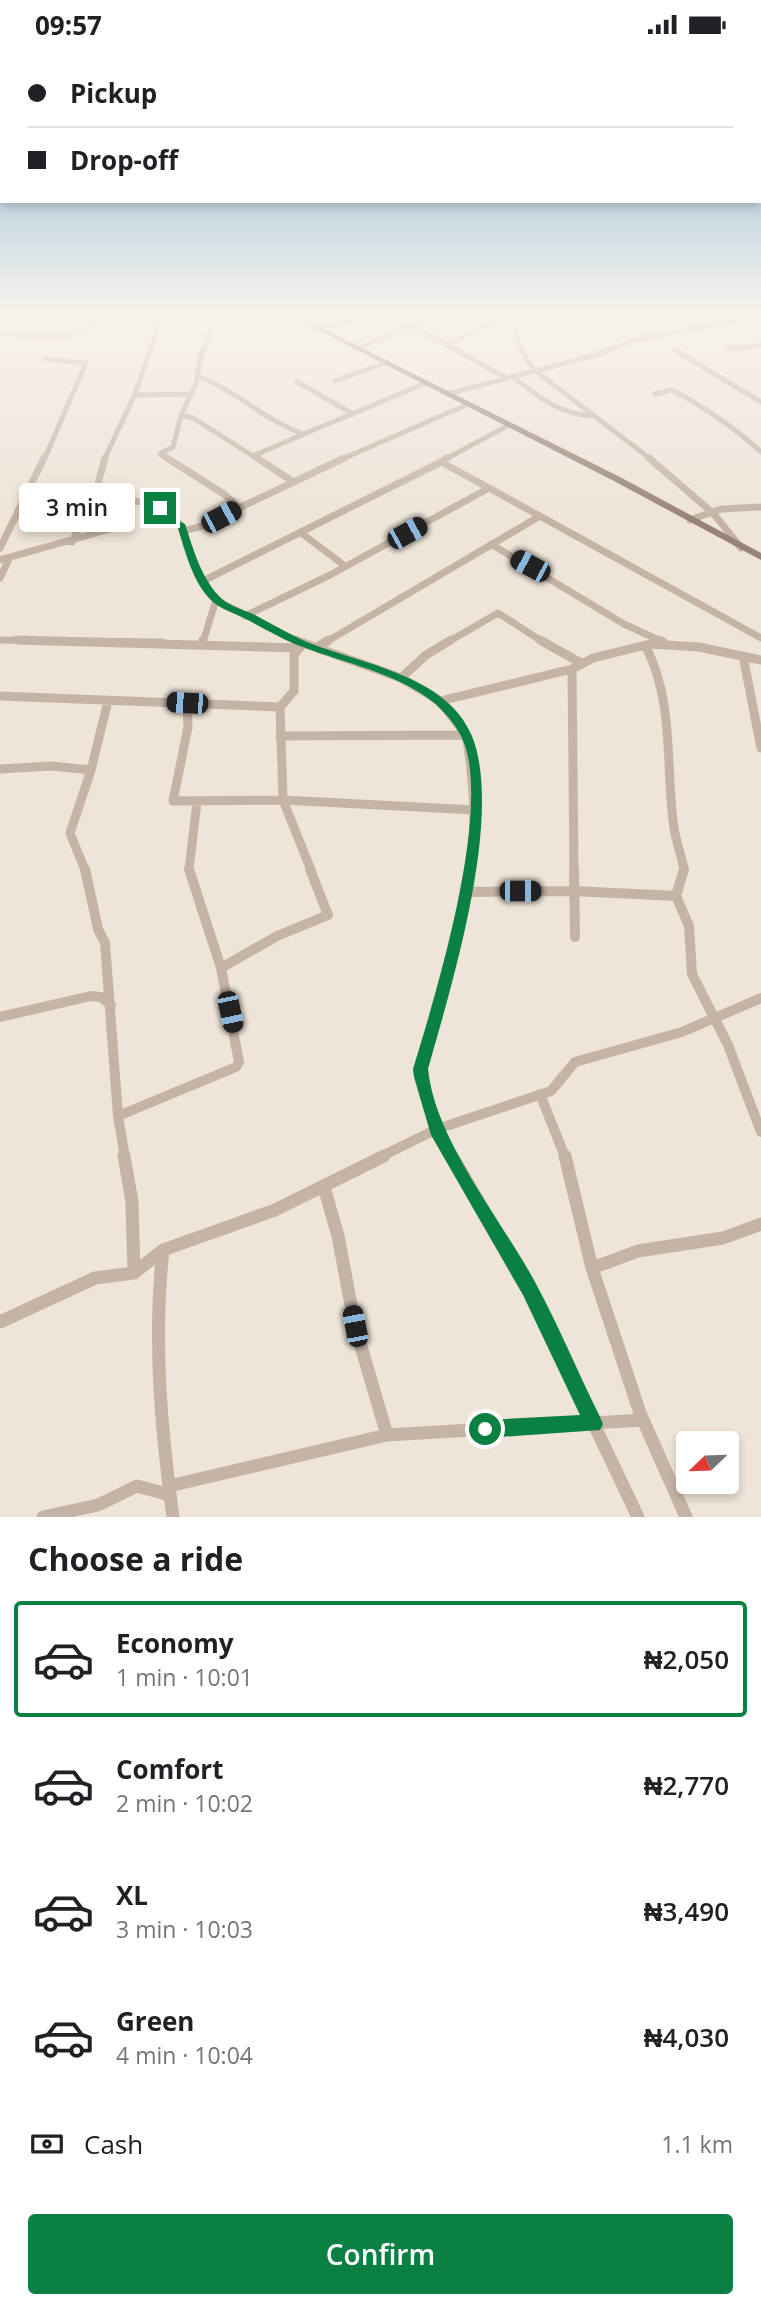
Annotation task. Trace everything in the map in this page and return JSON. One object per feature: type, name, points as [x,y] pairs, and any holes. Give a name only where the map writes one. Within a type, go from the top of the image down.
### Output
[{"type":"street","points":[[0,548],[28,496],[77,384]]},
{"type":"street","points":[[72,542],[94,498],[99,472],[138,384]]},
{"type":"street","points":[[194,384],[181,415],[173,447],[160,454],[224,494],[239,508]]},
{"type":"street","points":[[215,384],[294,431],[304,434]]},
{"type":"street","points":[[300,384],[353,414]]},
{"type":"street","points":[[253,456],[425,384]]},
{"type":"street","points":[[427,384],[761,557]]},
{"type":"street","points":[[447,394],[485,384]]},
{"type":"street","points":[[518,384],[552,407],[572,415],[595,417]]},
{"type":"street","points":[[552,384],[712,512],[738,539],[741,548]]},
{"type":"street","points":[[731,384],[761,402]]},
{"type":"street","points":[[655,394],[672,390],[682,395],[747,438],[761,452]]},
{"type":"street","points":[[134,395],[191,394]]},
{"type":"street","points":[[183,531],[203,526],[292,481],[466,405]]},
{"type":"street","points":[[181,415],[193,418],[292,481]]},
{"type":"street","points":[[203,581],[509,425]]},
{"type":"street","points":[[441,462],[638,570],[694,597],[761,638]]},
{"type":"street","points":[[245,616],[345,566],[489,488]]},
{"type":"street","points":[[28,496],[152,503],[168,520],[180,524],[203,581],[216,600],[299,644]]},
{"type":"street","points":[[690,520],[728,508],[761,507]]},
{"type":"street","points":[[317,647],[540,516]]},
{"type":"street","points":[[0,560],[72,542],[121,526]]},
{"type":"street","points":[[300,532],[345,566]]},
{"type":"street","points":[[491,544],[624,624],[667,644]]},
{"type":"street","points":[[0,578],[9,559]]},
{"type":"street","points":[[202,644],[216,600]]},
{"type":"street","points":[[401,678],[426,655],[498,613],[576,663],[581,663]]},
{"type":"street","points":[[0,640],[299,644],[317,647],[401,678],[440,701],[466,735],[474,764],[475,810],[466,892],[449,974],[420,1069],[436,1129],[529,1289],[638,1517]]},
{"type":"street","points":[[221,968],[277,936],[328,915],[283,800],[280,707],[294,691],[294,655],[299,644]]},
{"type":"street","points":[[440,701],[572,669],[581,663],[645,645],[667,644],[761,660]]},
{"type":"street","points":[[645,645],[657,669],[666,714],[674,829],[684,869],[676,896],[689,926],[692,974],[715,1017],[761,1132]]},
{"type":"street","points":[[743,656],[761,748]]},
{"type":"street","points":[[572,669],[575,937]]},
{"type":"street","points":[[0,696],[280,707]]},
{"type":"street","points":[[108,701],[91,770],[70,833],[81,849],[96,910],[96,933],[105,943],[118,1116],[132,1202],[134,1273]]},
{"type":"street","points":[[187,703],[188,727],[173,801],[283,800],[475,810]]},
{"type":"street","points":[[280,736],[466,735]]},
{"type":"street","points":[[0,769],[51,767],[91,770]]},
{"type":"street","points":[[118,1116],[236,1066],[239,1062],[221,968],[188,867],[194,842],[197,802]]},
{"type":"street","points":[[466,892],[573,891],[676,896]]},
{"type":"street","points":[[0,1017],[91,996],[101,997],[111,1005]]},
{"type":"street","points":[[0,1322],[95,1278],[134,1273],[163,1250],[275,1210],[436,1129],[551,1091],[575,1062],[682,1032],[761,998]]},
{"type":"street","points":[[540,1094],[562,1145],[592,1268],[643,1420],[685,1517]]},
{"type":"street","points":[[324,1187],[338,1236],[355,1326],[387,1435]]},
{"type":"street","points":[[592,1268],[638,1251],[723,1238],[761,1224]]},
{"type":"street","points":[[163,1250],[158,1288],[161,1390],[173,1517]]},
{"type":"street","points":[[43,1517],[98,1505],[137,1486],[170,1490],[308,1451],[387,1435],[643,1420]]},
{"type":"route","points":[[160,508],[168,520],[180,524],[199,575],[216,600],[303,644],[401,678],[440,701],[466,735],[474,764],[475,810],[466,892],[449,974],[420,1069],[421,1077],[436,1129],[529,1289],[593,1424],[485,1429]]}]
